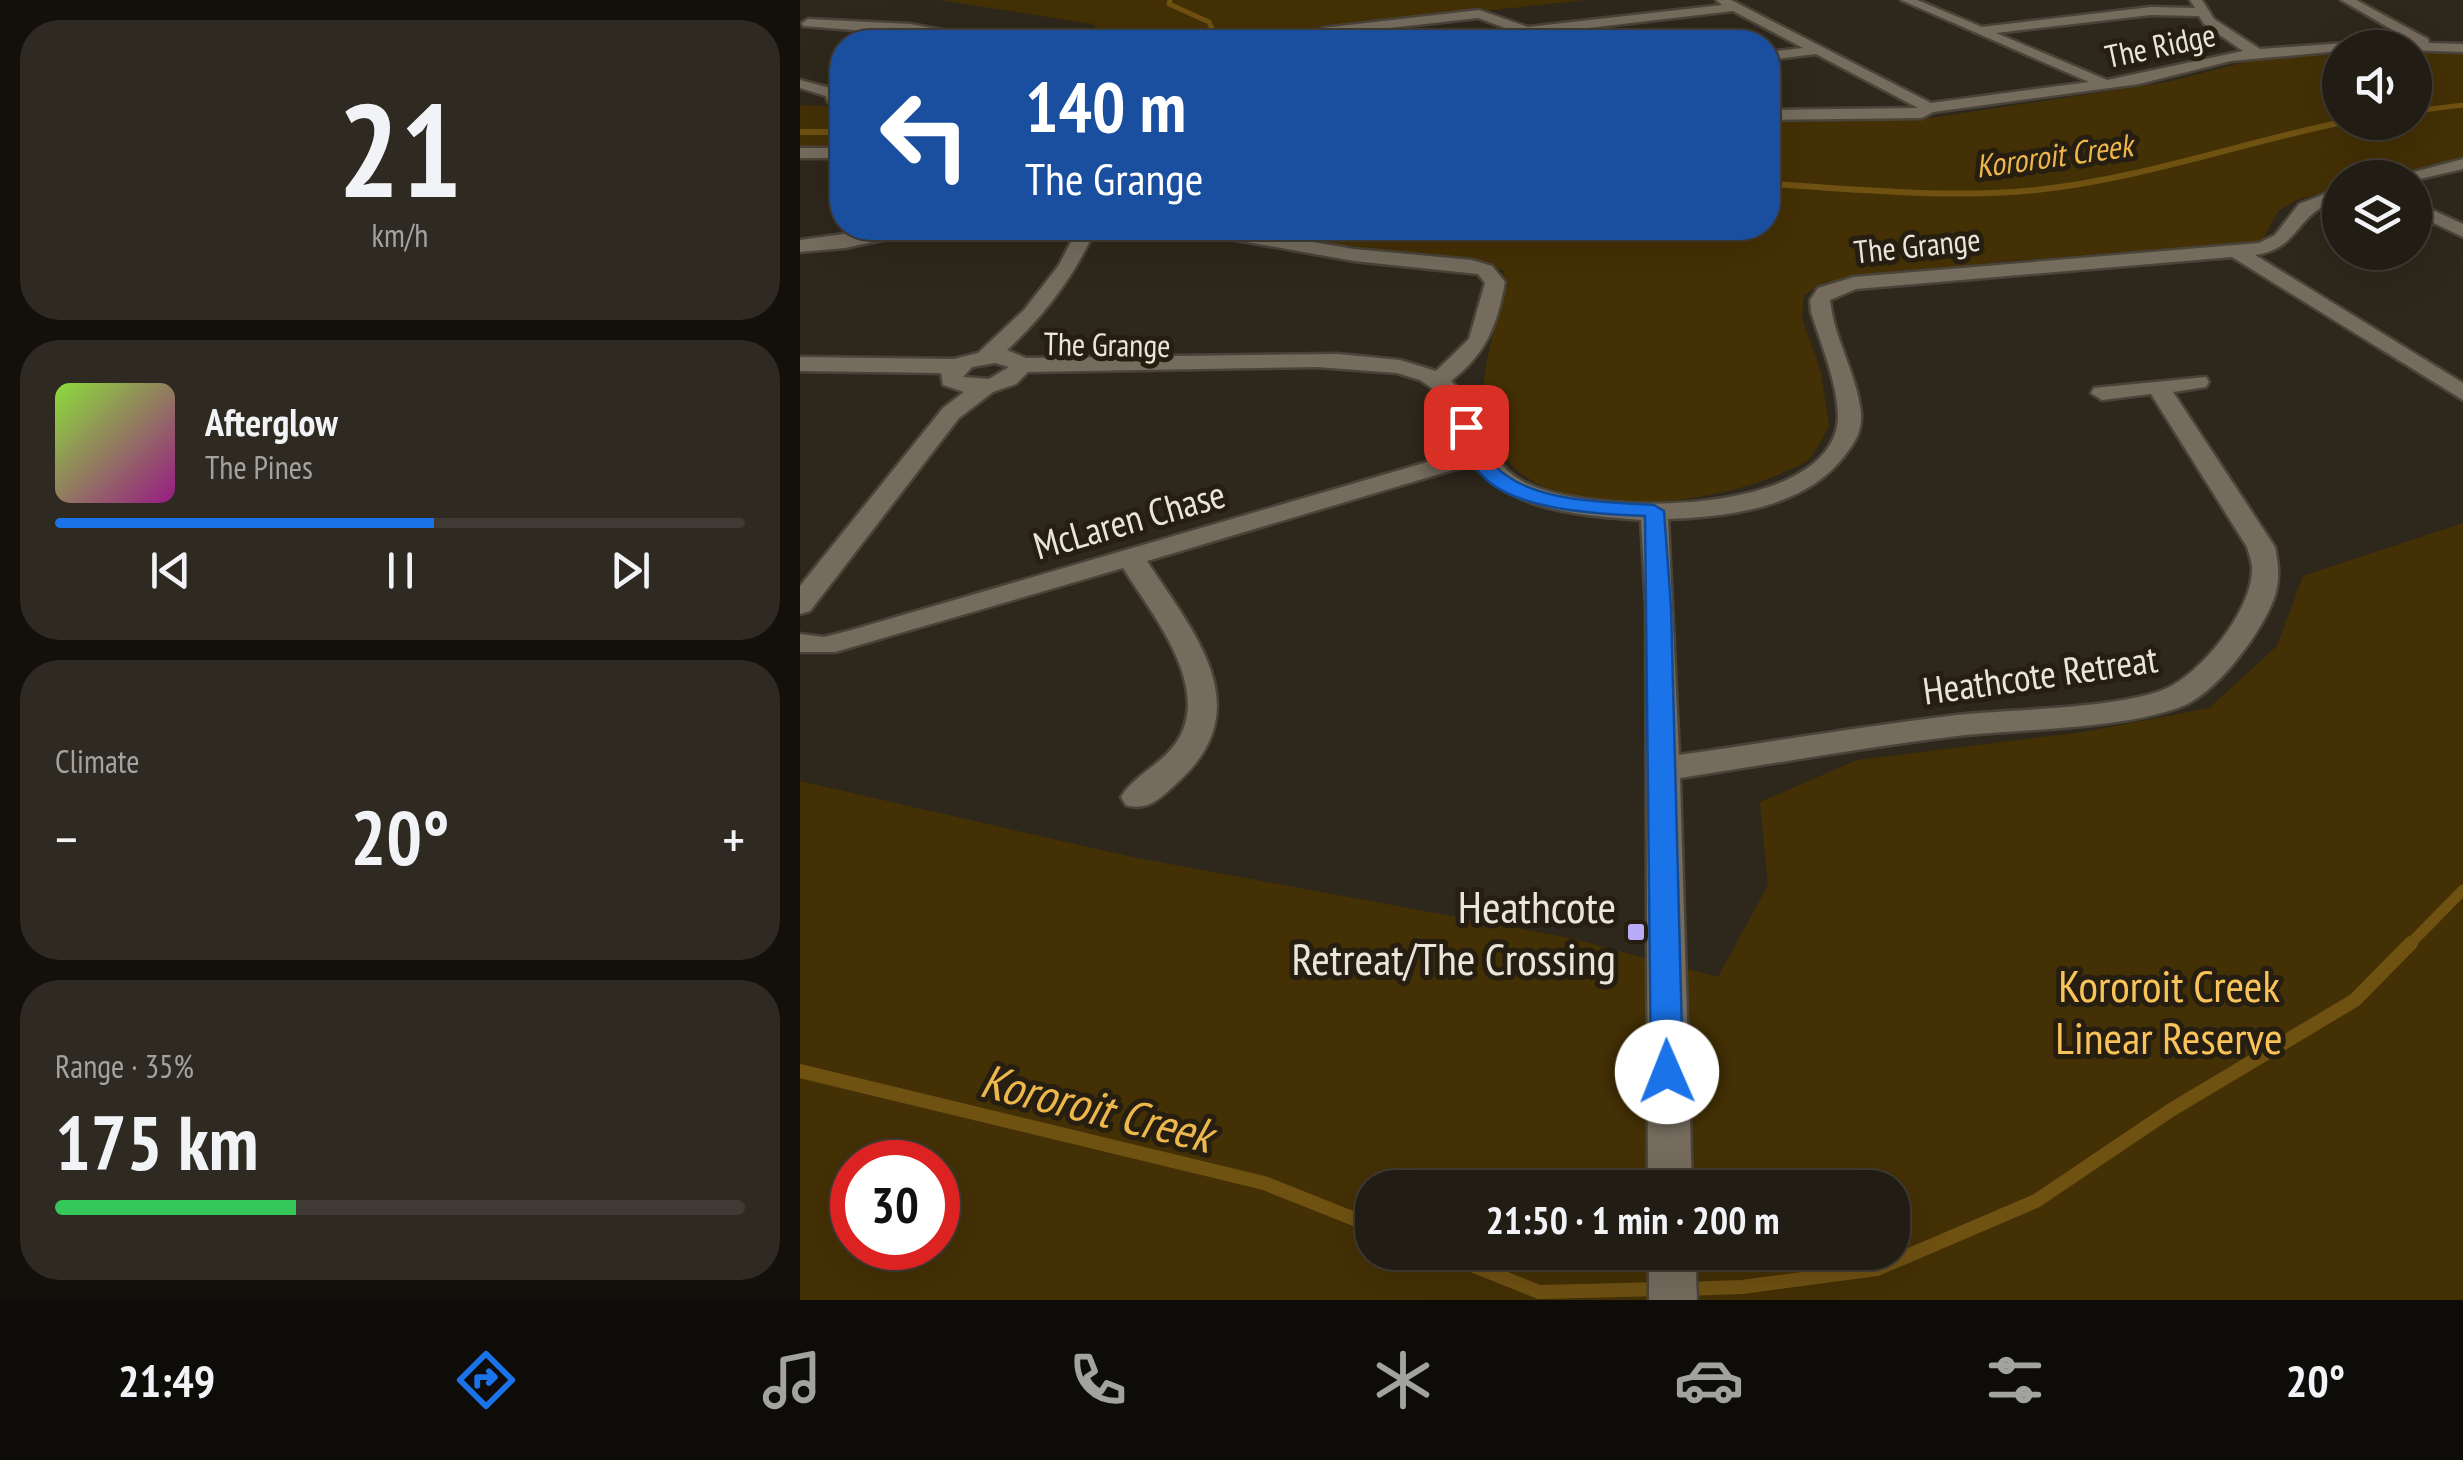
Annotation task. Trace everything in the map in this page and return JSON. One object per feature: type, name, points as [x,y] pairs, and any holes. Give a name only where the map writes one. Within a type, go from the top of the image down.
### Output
[{"type":"street","points":[[1907,0],[2107,85]]},
{"type":"street","points":[[2347,0],[2400,30]]},
{"type":"street","points":[[1569,30],[1728,3],[1780,30]]},
{"type":"street","points":[[1982,31],[2200,6],[2208,21],[2235,40],[2262,52]]},
{"type":"street","points":[[804,25],[837,10]]},
{"type":"street","points":[[1340,30],[1479,14],[1492,16],[1515,30]]},
{"type":"street","points":[[804,25],[923,30]]},
{"type":"street","points":[[1780,30],[1928,108]]},
{"type":"street","name":"The Ridge","points":[[2432,46],[2463,48]]},
{"type":"street","points":[[1780,55],[1818,50]]},
{"type":"street","name":"The Ridge","points":[[1780,115],[1914,114],[1928,108],[2107,85],[2262,52],[2322,50]]},
{"type":"street","points":[[800,84],[830,91]]},
{"type":"street","points":[[800,154],[830,153]]},
{"type":"street","points":[[2432,171],[2463,164]]},
{"type":"street","name":"The Grange","points":[[1477,455],[1502,480],[1529,494],[1571,506],[1654,511],[1701,509],[1758,499],[1812,475],[1835,455],[1848,434],[1850,413],[1820,300],[1825,292],[1854,283],[2277,245],[2286,238],[2298,212],[2322,199]]},
{"type":"street","points":[[2432,216],[2463,231]]},
{"type":"street","points":[[800,246],[855,240]]},
{"type":"street","points":[[800,382],[956,376],[1018,331],[1082,240]]},
{"type":"street","points":[[1270,240],[1354,255],[1456,263],[1485,270],[1495,282],[1482,340],[1466,359],[1438,380],[1453,390],[1460,403],[1477,455]]},
{"type":"street","points":[[2235,251],[2261,271],[2463,393]]},
{"type":"street","points":[[800,606],[950,413],[1016,366],[1018,331]]},
{"type":"street","name":"The Grange","points":[[986,357],[1016,366],[1438,380]]},
{"type":"street","points":[[800,364],[873,364],[956,376],[986,386]]},
{"type":"street","points":[[950,413],[956,376]]},
{"type":"street","points":[[2102,393],[2198,382]]},
{"type":"street","name":"Heathcote Retreat","points":[[1662,769],[1954,726],[2132,708],[2171,699],[2198,685],[2216,669],[2261,596],[2266,571],[2261,546],[2158,387]]},
{"type":"street","name":"McLaren Chase","points":[[800,644],[839,643],[1477,455]]},
{"type":"street","points":[[1654,511],[1670,1170]]},
{"type":"street","points":[[1131,558],[1195,665],[1205,712],[1195,740],[1175,766],[1138,797]]},
{"type":"street","points":[[1673,1270],[1674,1300]]},
{"type":"green space","points":[[940,0],[1585,0],[1311,30],[1097,30],[1092,24]]},
{"type":"green space","points":[[2432,51],[2463,52],[2463,159],[2432,166],[2432,160],[2322,160],[2322,193],[2299,199],[2278,211],[2262,241],[1997,262],[1826,282],[1804,295],[1802,318],[1821,373],[1829,426],[1815,451],[1800,465],[1718,493],[1679,500],[1600,501],[1563,494],[1532,480],[1494,445],[1484,415],[1485,374],[1504,271],[1471,259],[1375,251],[1312,240],[1780,240],[1780,120],[1931,118],[2168,82],[2252,60],[2322,53],[2322,140],[2432,140]]},
{"type":"green space","points":[[800,105],[830,106],[830,150],[800,151]]},
{"type":"green space","name":"Kororoit Creek Linear Reserve","points":[[2463,523],[2463,1300],[800,1300],[800,781],[1132,857],[1570,938],[1718,977],[1768,885],[1760,802],[1857,760],[2083,732],[2209,708],[2277,646],[2303,576]]},
{"type":"waterway","name":"Kororoit Creek","points":[[1170,0],[1169,4],[1209,22],[1213,30]]},
{"type":"waterway","name":"Kororoit Creek","points":[[2432,109],[2463,105]]},
{"type":"waterway","name":"Kororoit Creek","points":[[1780,185],[1936,193],[2036,190],[2152,169],[2322,126]]},
{"type":"waterway","points":[[800,132],[830,132]]},
{"type":"waterway","name":"Kororoit Creek","points":[[2408,946],[2463,890]]},
{"type":"waterway","name":"Kororoit Creek","points":[[1684,1289],[1742,1287],[1877,1269],[2036,1201],[2171,1110],[2355,1000],[2411,943]]},
{"type":"waterway","name":"Kororoit Creek","points":[[800,1071],[1264,1183],[1355,1219]]},
{"type":"waterway","name":"Kororoit Creek","points":[[1484,1270],[1539,1292],[1662,1289]]},
{"type":"place","name":"Heathcote Retreat/The Crossing","points":[[1636,932]]},
{"type":"route","points":[[1466,427],[1487,469],[1529,494],[1571,506],[1654,511],[1660,607],[1667,1072]]}]
